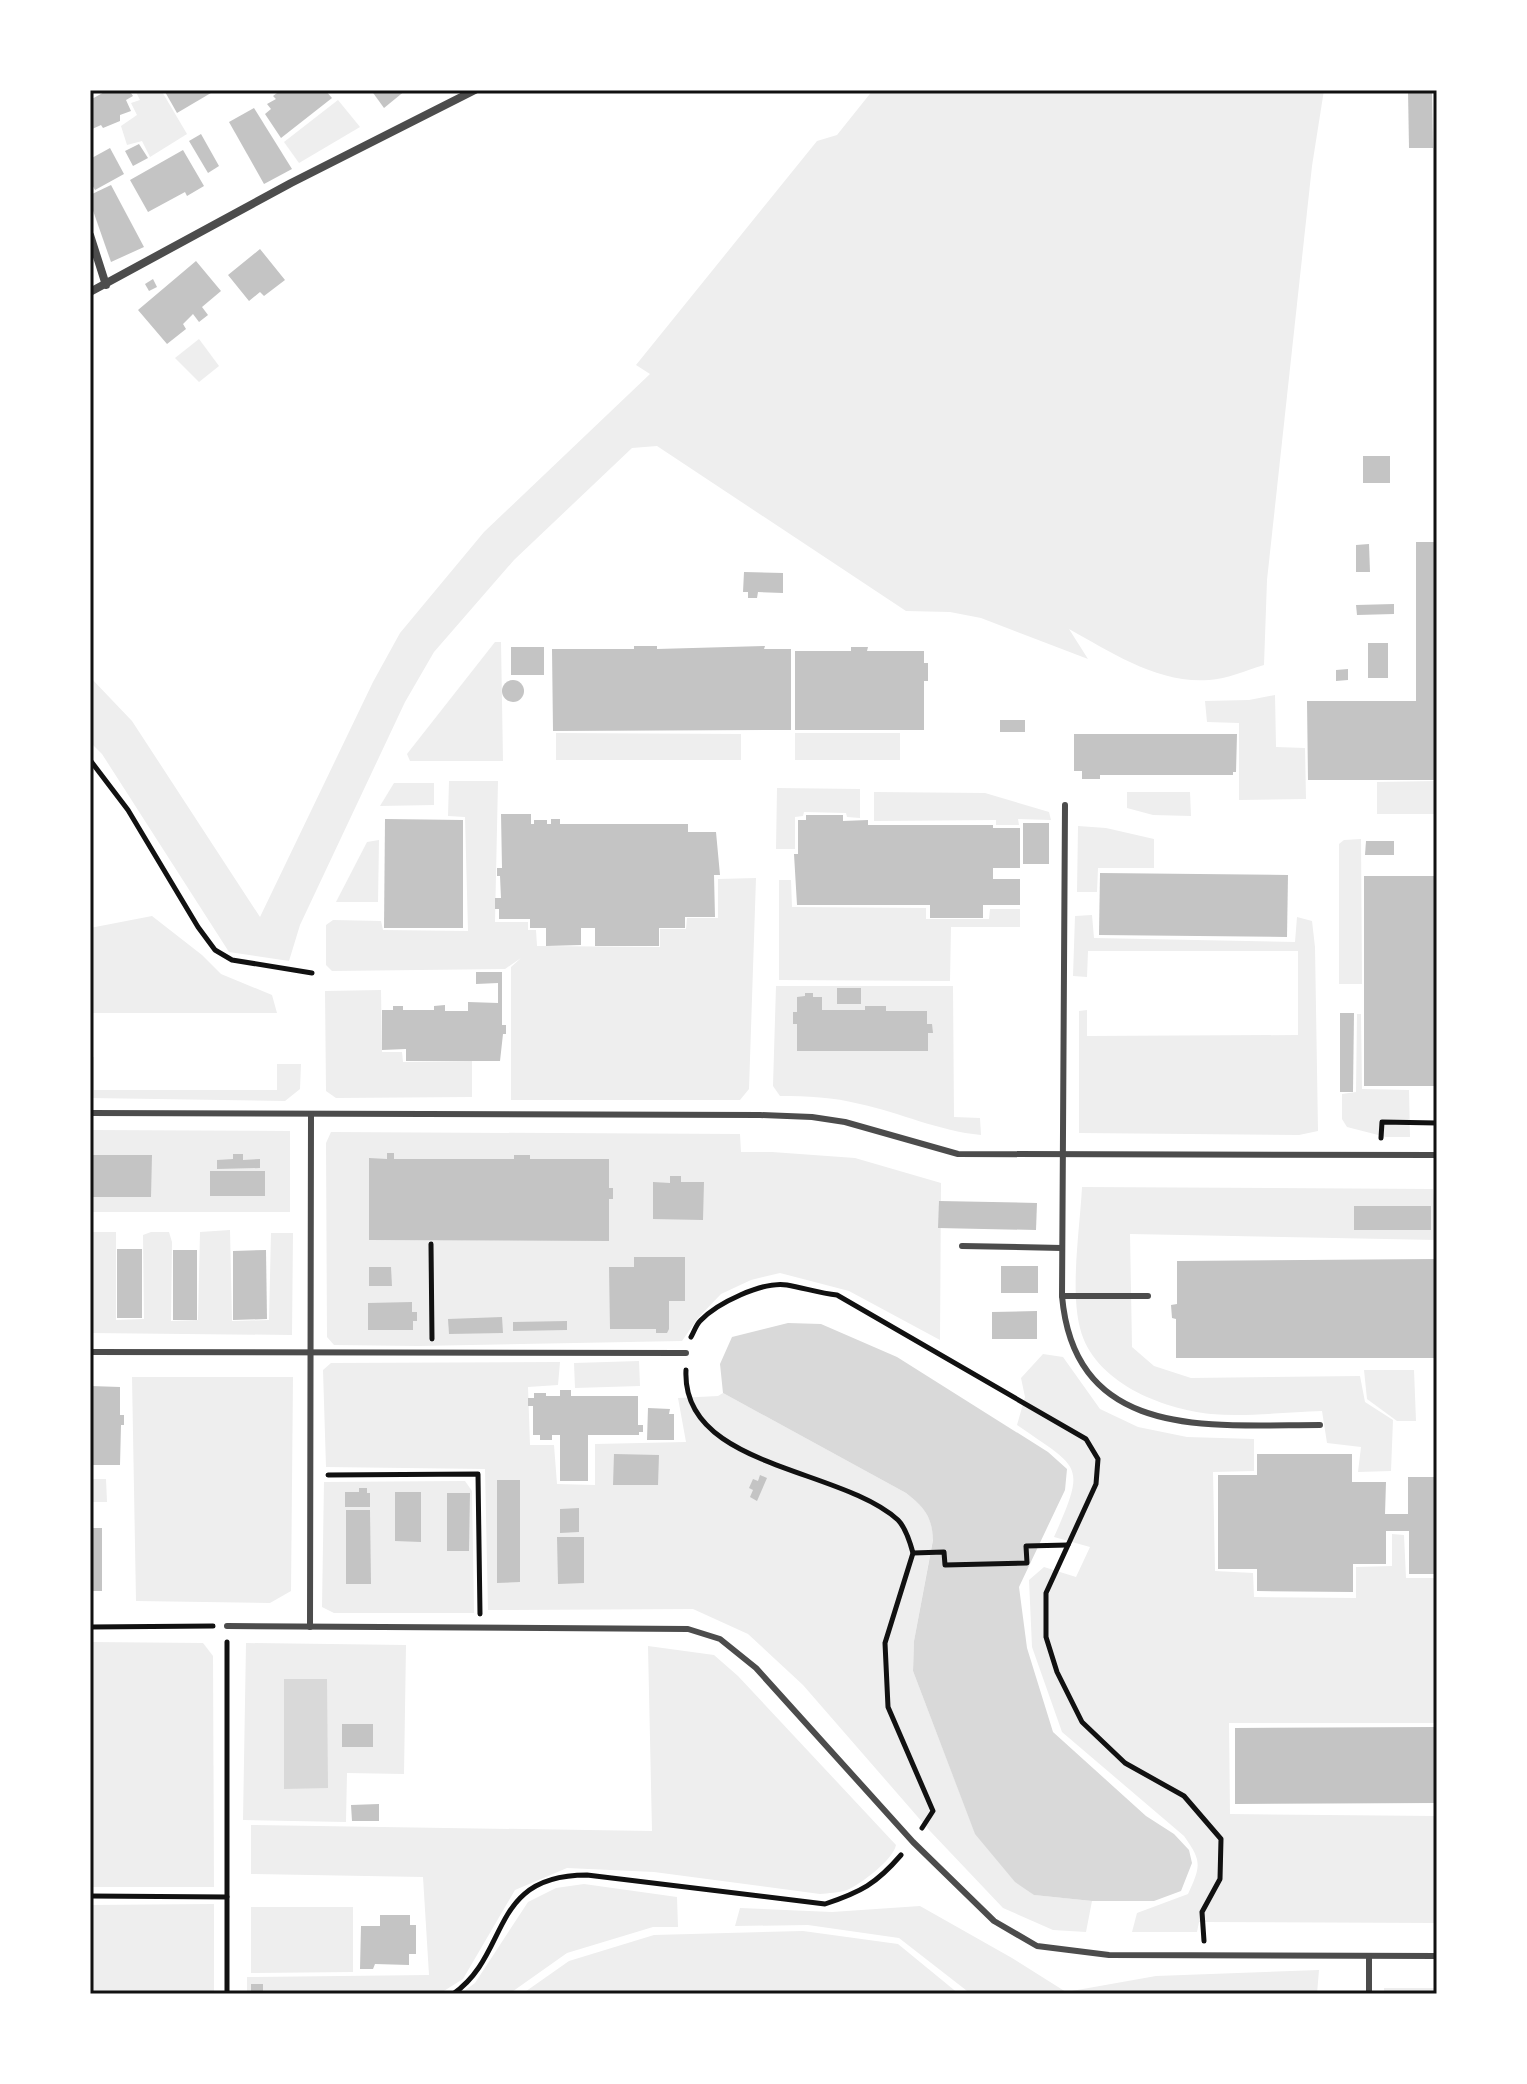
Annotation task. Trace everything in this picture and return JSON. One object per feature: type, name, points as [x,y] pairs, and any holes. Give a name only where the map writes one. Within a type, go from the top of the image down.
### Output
[{"type":"street","points":[[90,292],[291,183],[475,90]]},
{"type":"street","points":[[90,235],[106,285]]},
{"type":"lane","points":[[1065,805],[1062,1248],[1065,1322],[1081,1359],[1109,1395],[1131,1407],[1184,1423],[1320,1425]]},
{"type":"lane","points":[[1063,992],[1075,992]]},
{"type":"lane","points":[[90,1113],[812,1117],[845,1122],[958,1154],[1437,1155]]},
{"type":"lane","points":[[310,1627],[311,1114]]},
{"type":"lane","points":[[962,1246],[1062,1248]]},
{"type":"lane","points":[[1062,1296],[1148,1296]]},
{"type":"lane","points":[[90,1352],[686,1353]]},
{"type":"lane","points":[[227,1626],[688,1629],[720,1639],[756,1668],[913,1842],[994,1921],[1037,1946],[1109,1955],[1437,1956]]},
{"type":"lane","points":[[1369,1956],[1369,1994]]},
{"type":"path","points":[[90,760],[128,810],[215,950],[232,960],[312,973]]},
{"type":"path","points":[[1381,1139],[1382,1122],[1437,1123]]},
{"type":"path","points":[[431,1244],[432,1353]]},
{"type":"path","points":[[453,1994],[468,1984],[512,1907],[524,1893],[566,1875],[825,1904],[859,1893],[886,1872],[913,1842],[933,1811],[888,1707],[885,1643],[913,1553],[900,1521],[862,1496],[746,1453],[718,1437],[694,1410],[685,1388],[688,1342],[700,1321],[726,1302],[762,1287],[785,1284],[837,1295],[1086,1439],[1098,1459],[1096,1484],[1046,1593],[1046,1637],[1057,1672],[1082,1722],[1125,1763],[1184,1796],[1221,1839],[1220,1879],[1202,1912],[1205,1954]]},
{"type":"path","points":[[311,1475],[478,1474],[480,1627]]},
{"type":"path","points":[[913,1553],[944,1552],[945,1565],[1027,1563],[1026,1546],[1068,1545]]},
{"type":"path","points":[[90,1627],[227,1626],[227,1994]]},
{"type":"path","points":[[90,1896],[227,1897]]},
{"type":"shaded area","points":[[135,90],[161,90],[187,134],[150,157],[142,141],[127,145],[121,126],[137,115],[131,103],[140,100]]},
{"type":"shaded area","points":[[873,90],[1324,90],[1312,166],[1267,580],[1264,665],[1223,678],[1190,680],[1136,665],[1069,629],[1088,659],[981,618],[950,612],[906,611],[657,446],[632,448],[514,560],[434,652],[405,702],[300,925],[289,961],[229,952],[102,754],[90,742],[90,677],[132,721],[260,917],[373,682],[400,633],[484,532],[650,374],[636,365],[817,141],[837,135]]},
{"type":"shaded area","points":[[338,100],[360,127],[299,163],[284,142]]},
{"type":"shaded area","points":[[199,339],[219,366],[199,382],[175,358]]},
{"type":"shaded area","points":[[495,642],[501,642],[503,761],[410,761],[407,754]]},
{"type":"shaded area","points":[[1275,695],[1276,747],[1305,748],[1306,799],[1239,800],[1239,723],[1207,722],[1205,701],[1249,700]]},
{"type":"shaded area","points":[[556,733],[741,734],[741,760],[556,760]]},
{"type":"shaded area","points":[[795,733],[900,733],[900,760],[795,760]]},
{"type":"shaded area","points":[[449,781],[498,781],[495,922],[528,922],[528,930],[536,930],[537,946],[660,947],[660,929],[686,929],[687,918],[718,918],[718,879],[756,878],[749,1089],[740,1100],[511,1100],[511,967],[521,958],[505,969],[332,971],[326,965],[326,925],[333,920],[381,921],[383,930],[468,931],[465,817],[448,816]]},
{"type":"shaded area","points":[[1437,781],[1437,814],[1377,814],[1377,782]]},
{"type":"shaded area","points":[[394,783],[434,783],[434,805],[380,806]]},
{"type":"shaded area","points":[[777,788],[860,789],[860,818],[847,817],[846,813],[804,812],[803,816],[795,817],[795,849],[776,849]]},
{"type":"shaded area","points":[[874,792],[985,793],[1049,812],[1051,820],[1018,819],[1019,825],[996,825],[996,820],[874,821]]},
{"type":"shaded area","points":[[1127,792],[1190,792],[1191,816],[1153,815],[1127,808]]},
{"type":"shaded area","points":[[1078,826],[1106,828],[1154,839],[1154,868],[1098,868],[1097,892],[1077,892]]},
{"type":"shaded area","points":[[1361,839],[1362,984],[1339,984],[1339,844],[1344,840]]},
{"type":"shaded area","points":[[379,840],[378,902],[336,902],[367,842]]},
{"type":"shaded area","points":[[779,880],[791,880],[792,907],[926,908],[926,919],[989,919],[990,909],[1020,909],[1020,927],[951,927],[950,981],[779,980]]},
{"type":"shaded area","points":[[1092,915],[1094,938],[1295,942],[1297,917],[1312,921],[1318,1131],[1299,1135],[1079,1133],[1079,1011],[1087,1010],[1087,1036],[1298,1035],[1298,951],[1088,951],[1087,977],[1073,976],[1075,916]]},
{"type":"shaded area","points":[[152,916],[221,974],[272,995],[277,1013],[90,1013],[90,928]]},
{"type":"shaded area","points":[[776,986],[953,986],[954,1117],[980,1118],[981,1135],[950,1130],[850,1102],[820,1097],[780,1096],[773,1086]]},
{"type":"shaded area","points":[[381,990],[382,1052],[402,1052],[403,1062],[472,1061],[472,1097],[336,1098],[326,1091],[325,991]]},
{"type":"shaded area","points":[[1357,1014],[1361,1014],[1362,1089],[1409,1090],[1410,1137],[1386,1137],[1347,1127],[1342,1119],[1342,1094],[1356,1092]]},
{"type":"shaded area","points":[[90,1057],[94,1057],[94,1090],[277,1090],[277,1064],[301,1064],[300,1089],[285,1101],[90,1098]]},
{"type":"shaded area","points":[[90,1130],[290,1131],[290,1212],[90,1212]]},
{"type":"shaded area","points":[[331,1132],[740,1134],[741,1152],[855,1158],[941,1183],[940,1340],[849,1291],[780,1273],[751,1280],[721,1294],[682,1341],[334,1345],[327,1337],[326,1143]]},
{"type":"shaded area","points":[[1082,1187],[1433,1189],[1437,1240],[1130,1234],[1132,1347],[1154,1366],[1191,1378],[1360,1376],[1365,1402],[1393,1420],[1391,1471],[1358,1472],[1361,1447],[1327,1443],[1322,1411],[1238,1415],[1192,1411],[1151,1399],[1114,1378],[1087,1347],[1077,1312]]},
{"type":"shaded area","points":[[230,1230],[232,1321],[269,1320],[271,1233],[293,1233],[292,1335],[90,1333],[90,1232],[116,1232],[116,1320],[144,1319],[143,1235],[169,1232],[172,1242],[171,1321],[198,1320],[200,1232]]},
{"type":"shaded area","points":[[788,1323],[821,1324],[897,1357],[1048,1452],[1067,1469],[1065,1490],[1019,1587],[1027,1648],[1053,1732],[1146,1816],[1174,1834],[1189,1850],[1192,1863],[1181,1891],[1154,1901],[1092,1901],[1034,1895],[1015,1882],[975,1834],[913,1671],[914,1641],[933,1540],[926,1513],[906,1493],[723,1393],[720,1364],[732,1337]]},
{"type":"shaded area","points":[[1043,1354],[1063,1357],[1100,1409],[1138,1427],[1187,1437],[1254,1439],[1254,1471],[1213,1472],[1215,1571],[1253,1573],[1254,1597],[1356,1598],[1356,1567],[1392,1566],[1392,1534],[1404,1535],[1406,1578],[1437,1578],[1437,1723],[1229,1723],[1230,1814],[1437,1816],[1437,1923],[1199,1922],[1197,1932],[1132,1932],[1137,1913],[1188,1894],[1198,1864],[1184,1836],[1062,1732],[1032,1647],[1029,1580],[1044,1567],[1076,1577],[1090,1547],[1054,1537],[1071,1494],[1072,1470],[1054,1451],[1017,1425],[1025,1397],[1021,1378]]},
{"type":"shaded area","points":[[639,1361],[640,1386],[575,1388],[574,1363]]},
{"type":"shaded area","points":[[560,1362],[558,1385],[528,1387],[530,1445],[554,1445],[557,1484],[595,1485],[595,1444],[686,1442],[678,1398],[718,1396],[723,1393],[906,1493],[922,1508],[929,1518],[933,1539],[914,1641],[913,1671],[975,1833],[1034,1895],[1092,1901],[1086,1932],[1053,1930],[1003,1908],[930,1831],[803,1685],[748,1634],[693,1609],[488,1610],[485,1469],[326,1467],[323,1370],[331,1363]]},
{"type":"shaded area","points":[[1364,1370],[1414,1370],[1416,1421],[1397,1421],[1367,1399]]},
{"type":"shaded area","points":[[132,1377],[293,1377],[291,1591],[270,1603],[136,1601]]},
{"type":"shaded area","points":[[90,1479],[106,1479],[107,1502],[90,1502]]},
{"type":"shaded area","points":[[465,1481],[472,1491],[474,1613],[334,1613],[322,1607],[324,1482]]},
{"type":"shaded area","points":[[90,1642],[203,1643],[213,1656],[214,1887],[90,1887]]},
{"type":"shaded area","points":[[246,1643],[406,1645],[404,1774],[347,1773],[346,1822],[243,1820]]},
{"type":"shaded area","points":[[648,1646],[714,1655],[738,1676],[896,1845],[889,1858],[853,1887],[841,1892],[820,1894],[654,1872],[567,1868],[515,1890],[463,1979],[439,1994],[247,1994],[247,1977],[429,1975],[423,1877],[251,1874],[251,1825],[652,1831]]},
{"type":"shaded area","points":[[284,1679],[327,1679],[328,1788],[284,1789]]},
{"type":"shaded area","points":[[584,1884],[677,1897],[678,1927],[653,1927],[567,1953],[509,1994],[460,1994],[475,1983],[528,1902],[556,1888]]},
{"type":"shaded area","points":[[214,1904],[214,1994],[90,1994],[90,1905]]},
{"type":"shaded area","points":[[920,1906],[1066,1992],[1156,1976],[1319,1970],[1317,1994],[971,1994],[899,1938],[808,1925],[735,1926],[740,1908],[832,1912]]},
{"type":"shaded area","points":[[251,1907],[353,1907],[353,1972],[251,1973]]},
{"type":"shaded area","points":[[803,1931],[898,1944],[959,1994],[522,1994],[569,1961],[654,1935]]},
{"type":"shaded area","points":[[1384,1988],[1437,1988],[1437,1994],[1384,1994]]},
{"type":"building","points":[[108,90],[129,90],[133,96],[126,100],[131,111],[120,115],[120,121],[90,130],[90,100]]},
{"type":"building","points":[[164,90],[216,90],[177,113]]},
{"type":"building","points":[[281,90],[325,90],[332,98],[281,138],[265,114],[271,109],[267,104],[276,99],[273,96]]},
{"type":"building","points":[[371,90],[406,90],[384,108]]},
{"type":"building","points":[[1408,90],[1432,90],[1433,148],[1409,148]]},
{"type":"building","points":[[254,108],[292,169],[264,184],[229,122]]},
{"type":"building","points":[[201,134],[219,166],[208,173],[189,141]]},
{"type":"building","points":[[139,144],[148,158],[133,166],[125,151]]},
{"type":"building","points":[[110,148],[124,174],[95,190],[90,181],[90,159]]},
{"type":"building","points":[[183,150],[204,186],[187,196],[185,192],[148,212],[130,180]]},
{"type":"building","points":[[111,185],[144,247],[111,262],[90,195]]},
{"type":"building","points":[[260,249],[285,280],[264,296],[260,292],[249,301],[228,275]]},
{"type":"building","points":[[196,261],[221,291],[202,307],[208,315],[199,322],[193,314],[183,324],[186,329],[167,344],[138,310]]},
{"type":"building","points":[[153,279],[157,287],[149,291],[145,284]]},
{"type":"building","points":[[1363,456],[1390,456],[1390,483],[1363,483]]},
{"type":"building","points":[[1416,542],[1437,542],[1437,780],[1308,780],[1307,701],[1416,701]]},
{"type":"building","points":[[1369,544],[1370,572],[1356,572],[1356,545]]},
{"type":"building","points":[[744,572],[783,573],[783,593],[758,592],[757,598],[748,598],[748,592],[743,592]]},
{"type":"building","points":[[1394,604],[1394,614],[1357,615],[1356,605]]},
{"type":"building","points":[[1368,643],[1388,643],[1388,678],[1368,678]]},
{"type":"building","points":[[634,646],[657,646],[657,649],[765,646],[764,649],[791,649],[791,730],[553,731],[552,649],[634,649]]},
{"type":"building","points":[[511,647],[544,647],[544,675],[511,675]]},
{"type":"building","points":[[851,647],[868,647],[867,651],[924,651],[928,681],[924,681],[924,730],[795,730],[795,651],[851,651]]},
{"type":"building","points":[[1348,669],[1348,680],[1336,681],[1336,670]]},
{"type":"building","points":[[513,680],[521,683],[524,691],[521,699],[513,702],[505,699],[502,691],[505,683]]},
{"type":"building","points":[[1000,720],[1025,720],[1025,732],[1000,732]]},
{"type":"building","points":[[1074,734],[1237,734],[1236,772],[1233,775],[1100,775],[1100,779],[1082,779],[1082,771],[1074,771]]},
{"type":"building","points":[[501,814],[531,814],[531,824],[534,820],[547,820],[547,824],[551,824],[551,819],[560,819],[560,824],[688,824],[688,832],[716,832],[720,875],[714,875],[715,917],[685,917],[685,928],[659,928],[659,946],[595,946],[595,928],[581,928],[581,945],[546,946],[546,928],[530,928],[530,919],[499,919],[499,909],[495,909],[495,898],[501,898],[497,868],[502,868]]},
{"type":"building","points":[[806,815],[843,815],[843,821],[868,820],[868,825],[993,825],[993,828],[1020,828],[1020,868],[993,868],[993,879],[1020,879],[1020,905],[983,905],[983,918],[930,918],[930,905],[797,905],[794,854],[798,854],[798,820],[806,820]]},
{"type":"building","points":[[385,819],[463,820],[463,928],[384,928]]},
{"type":"building","points":[[1023,823],[1049,823],[1049,864],[1023,864]]},
{"type":"building","points":[[1366,841],[1394,841],[1394,855],[1365,855]]},
{"type":"building","points":[[1100,873],[1288,875],[1287,937],[1099,935]]},
{"type":"building","points":[[1364,876],[1437,876],[1437,1086],[1364,1086]]},
{"type":"building","points":[[476,972],[502,972],[502,1025],[506,1025],[506,1034],[503,1034],[500,1061],[406,1061],[406,1049],[382,1050],[382,1010],[403,1006],[403,1010],[434,1010],[434,1006],[445,1005],[445,1011],[468,1011],[468,1002],[498,1003],[498,983],[476,984]]},
{"type":"building","points":[[837,988],[861,988],[861,1004],[837,1004]]},
{"type":"building","points":[[805,993],[822,997],[822,1010],[865,1010],[865,1006],[886,1006],[886,1011],[927,1011],[927,1024],[932,1024],[933,1033],[928,1033],[928,1051],[797,1051],[797,1024],[793,1024],[793,1012],[797,1012],[797,997],[805,996]]},
{"type":"building","points":[[1340,1013],[1354,1013],[1353,1092],[1340,1092]]},
{"type":"building","points":[[387,1153],[394,1153],[394,1159],[514,1159],[514,1155],[530,1155],[530,1159],[609,1159],[609,1188],[613,1188],[613,1199],[609,1199],[609,1241],[369,1240],[369,1158],[387,1159]]},
{"type":"building","points":[[233,1154],[243,1154],[243,1160],[260,1159],[260,1168],[217,1169],[217,1160],[233,1159]]},
{"type":"building","points":[[90,1155],[152,1155],[151,1197],[90,1197]]},
{"type":"building","points":[[210,1171],[265,1171],[265,1196],[210,1196]]},
{"type":"building","points":[[670,1176],[681,1176],[681,1182],[704,1182],[703,1220],[653,1219],[653,1182],[670,1183]]},
{"type":"building","points":[[939,1201],[1037,1203],[1036,1230],[938,1228]]},
{"type":"building","points":[[1354,1206],[1431,1206],[1431,1230],[1354,1230]]},
{"type":"building","points":[[117,1249],[142,1249],[142,1318],[117,1318]]},
{"type":"building","points":[[173,1250],[197,1250],[197,1320],[173,1320]]},
{"type":"building","points":[[266,1250],[267,1319],[233,1320],[233,1251]]},
{"type":"building","points":[[634,1257],[685,1257],[685,1301],[669,1301],[667,1333],[656,1333],[656,1329],[610,1329],[609,1267],[634,1267]]},
{"type":"building","points":[[1437,1259],[1437,1358],[1176,1358],[1176,1319],[1172,1318],[1171,1305],[1177,1304],[1177,1261]]},
{"type":"building","points":[[1001,1266],[1038,1266],[1038,1293],[1001,1293]]},
{"type":"building","points":[[369,1267],[391,1267],[392,1286],[369,1286]]},
{"type":"building","points":[[412,1302],[412,1312],[417,1312],[413,1330],[368,1330],[368,1303]]},
{"type":"building","points":[[1037,1311],[1037,1339],[992,1339],[992,1312]]},
{"type":"building","points":[[502,1317],[503,1333],[449,1334],[448,1319]]},
{"type":"building","points":[[567,1321],[567,1330],[513,1331],[513,1322]]},
{"type":"building","points":[[90,1386],[120,1387],[120,1415],[124,1415],[124,1425],[121,1425],[120,1465],[90,1465]]},
{"type":"building","points":[[560,1390],[571,1390],[571,1396],[638,1396],[638,1425],[643,1425],[643,1432],[639,1435],[588,1435],[588,1481],[560,1481],[560,1435],[552,1435],[552,1440],[540,1440],[540,1435],[533,1435],[533,1406],[528,1406],[528,1398],[534,1398],[534,1393],[560,1396]]},
{"type":"building","points":[[648,1408],[670,1409],[669,1414],[674,1414],[674,1440],[647,1440]]},
{"type":"building","points":[[614,1454],[659,1455],[658,1485],[613,1485]]},
{"type":"building","points":[[1257,1454],[1352,1454],[1352,1482],[1386,1482],[1385,1514],[1408,1514],[1408,1477],[1437,1477],[1437,1574],[1409,1574],[1409,1531],[1386,1531],[1386,1564],[1353,1564],[1353,1592],[1257,1591],[1257,1569],[1218,1569],[1218,1475],[1257,1475]]},
{"type":"building","points":[[760,1475],[767,1478],[757,1501],[750,1497],[753,1490],[749,1488],[753,1479],[758,1481]]},
{"type":"building","points":[[497,1480],[520,1480],[520,1582],[497,1583]]},
{"type":"building","points":[[359,1488],[367,1488],[367,1493],[370,1493],[370,1507],[345,1507],[345,1492],[359,1492]]},
{"type":"building","points":[[395,1492],[421,1492],[421,1542],[395,1541]]},
{"type":"building","points":[[447,1493],[470,1493],[469,1551],[447,1551]]},
{"type":"building","points":[[579,1508],[579,1532],[560,1533],[560,1509]]},
{"type":"building","points":[[346,1510],[370,1510],[371,1584],[346,1584]]},
{"type":"building","points":[[90,1528],[102,1528],[102,1591],[90,1591]]},
{"type":"building","points":[[557,1537],[584,1537],[584,1583],[558,1584]]},
{"type":"building","points":[[342,1724],[373,1724],[373,1747],[342,1747]]},
{"type":"building","points":[[1437,1727],[1437,1803],[1235,1804],[1235,1728]]},
{"type":"building","points":[[379,1804],[379,1821],[352,1821],[351,1805]]},
{"type":"building","points":[[380,1915],[410,1915],[410,1925],[416,1925],[416,1954],[409,1954],[409,1965],[375,1964],[373,1969],[360,1969],[361,1926],[380,1926]]},
{"type":"building","points":[[251,1984],[263,1984],[263,1994],[251,1994]]}]
